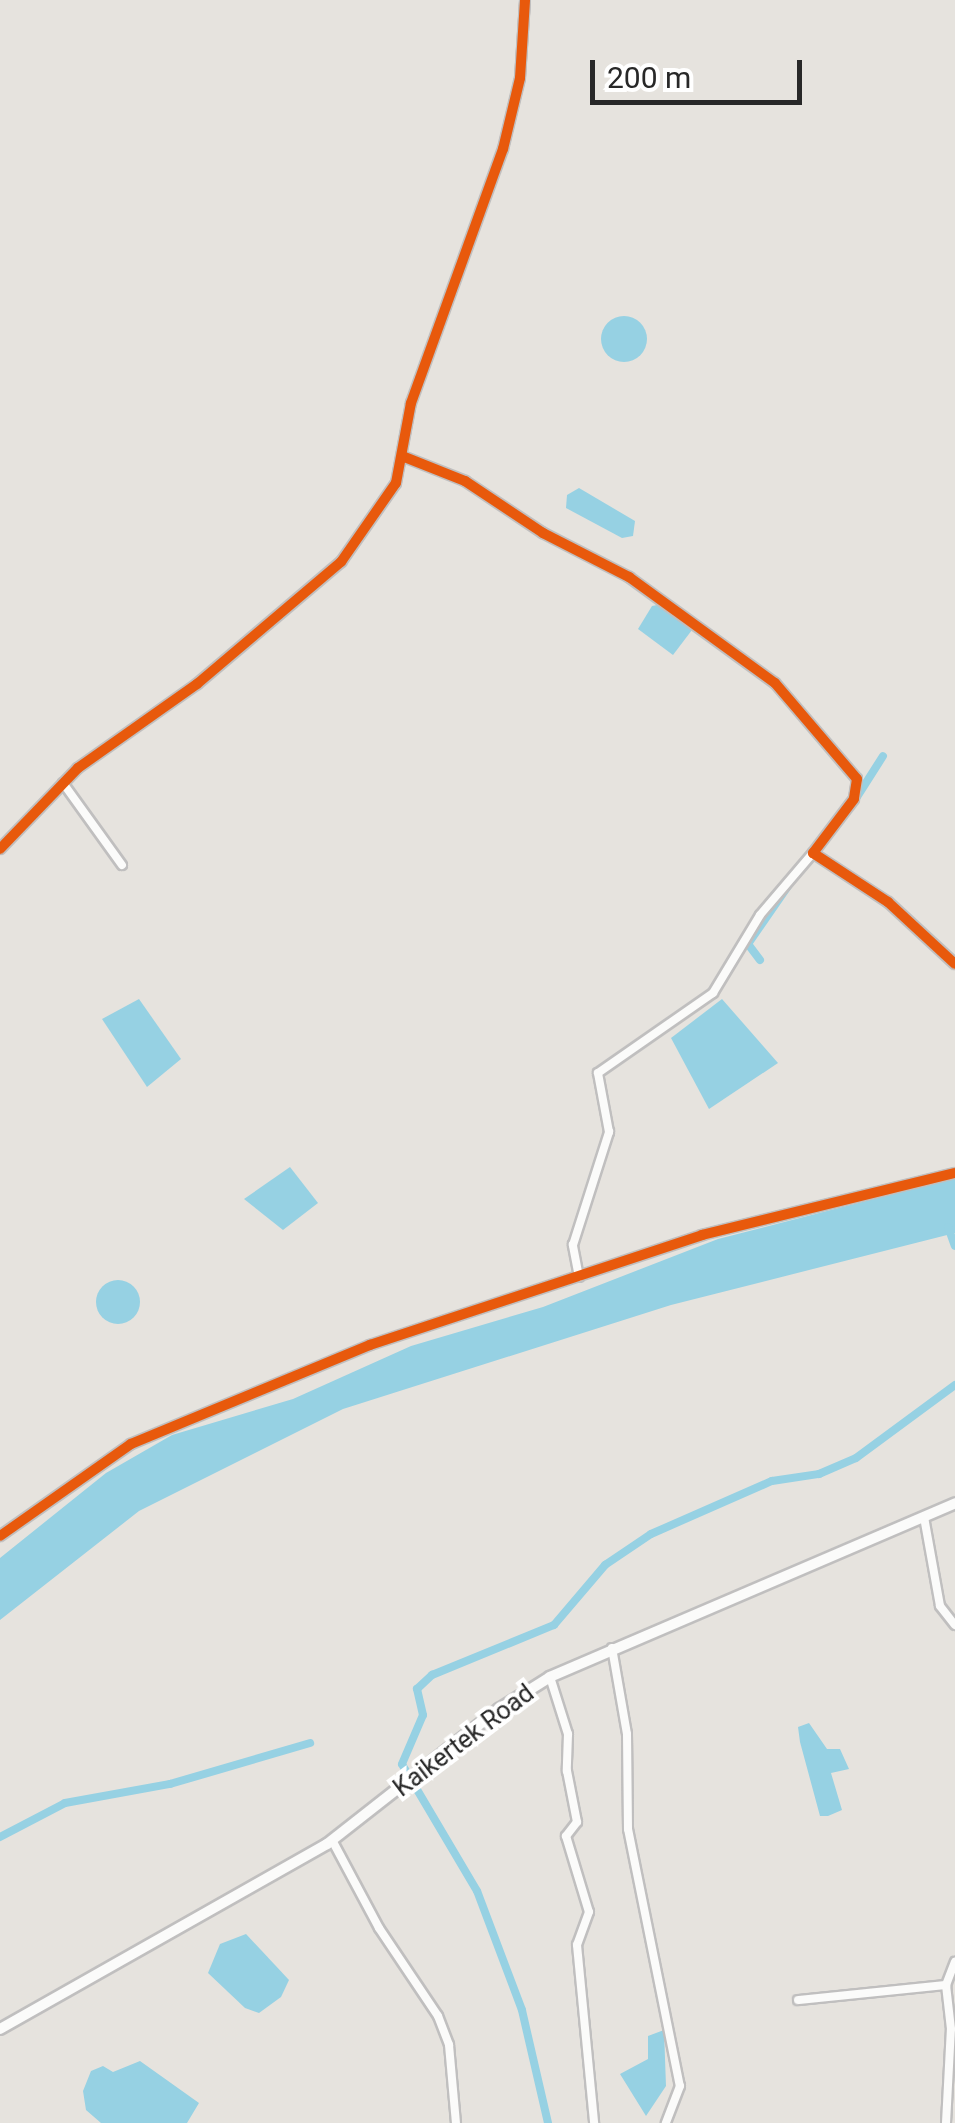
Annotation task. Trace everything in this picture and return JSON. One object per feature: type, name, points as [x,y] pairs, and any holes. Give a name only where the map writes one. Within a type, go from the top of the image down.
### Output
[{"type":"main road","name":"Kaikertek Road","points":[[0,2029],[332,1840],[550,1677],[955,1503]]},
{"type":"street","points":[[0,849],[63,783],[197,684],[341,562],[396,483],[412,403],[503,149],[520,78],[526,0]]},
{"type":"street","points":[[402,456],[466,481],[542,533],[629,577],[774,683],[858,779],[854,799],[814,854],[760,915],[713,993],[598,1074],[609,1132],[574,1246],[579,1278]]},
{"type":"street","points":[[63,783],[122,865]]},
{"type":"street","points":[[814,854],[888,902],[955,964]]},
{"type":"street","points":[[0,1536],[84,1473],[162,1429],[370,1345],[702,1234],[955,1173]]},
{"type":"street","points":[[924,1516],[940,1606],[955,1625]]},
{"type":"street","points":[[612,1648],[627,1734],[628,1829],[680,2086],[666,2123]]},
{"type":"street","points":[[550,1677],[568,1734],[566,1770],[577,1822],[566,1836],[589,1912],[577,1945],[594,2123]]},
{"type":"street","points":[[332,1840],[438,2016],[449,2044],[456,2123]]},
{"type":"street","points":[[946,2123],[951,2030],[946,1985],[955,1962]]},
{"type":"street","points":[[798,2000],[946,1985]]},
{"type":"water","points":[[624,316],[640,323],[647,339],[640,355],[624,362],[608,355],[601,339],[608,323]]},
{"type":"water","points":[[579,488],[635,521],[633,536],[622,538],[566,508],[567,495]]},
{"type":"water","points":[[662,604],[695,626],[673,655],[638,629],[652,606]]},
{"type":"water","points":[[139,999],[181,1059],[147,1087],[102,1019]]},
{"type":"water","points":[[722,999],[778,1063],[709,1109],[671,1038]]},
{"type":"water","points":[[290,1167],[318,1203],[283,1230],[244,1199]]},
{"type":"water","points":[[955,1178],[955,1233],[671,1305],[343,1409],[139,1511],[0,1620],[0,1558],[106,1473],[172,1435],[293,1399],[411,1346],[543,1307],[718,1239]]},
{"type":"water","points":[[118,1280],[134,1286],[140,1302],[134,1318],[118,1324],[102,1318],[96,1302],[102,1286]]},
{"type":"water","points":[[809,1723],[827,1749],[840,1749],[849,1769],[831,1773],[842,1810],[828,1816],[820,1816],[800,1742],[798,1727]]},
{"type":"water","points":[[246,1934],[289,1980],[281,1997],[259,2013],[245,2008],[208,1973],[220,1944]]},
{"type":"water","points":[[664,2030],[666,2086],[646,2116],[620,2074],[648,2059],[648,2036]]},
{"type":"water","points":[[140,2061],[199,2103],[187,2123],[101,2123],[86,2110],[83,2091],[91,2071],[103,2066],[113,2072]]},
{"type":"waterway","points":[[855,800],[883,756]]},
{"type":"waterway","points":[[760,960],[748,944],[788,886]]},
{"type":"waterway","points":[[948,1227],[955,1246]]},
{"type":"waterway","points":[[548,2123],[522,2010],[477,1891],[402,1764],[423,1715],[417,1689],[432,1675],[554,1625],[605,1565],[651,1534],[772,1481],[819,1474],[856,1458],[955,1385]]},
{"type":"waterway","points":[[0,1837],[65,1803],[170,1784],[310,1743]]},
{"type":"cycle path","points":[[0,849],[78,768],[197,684],[341,562],[396,483],[411,403],[503,149],[520,78],[525,0]]},
{"type":"cycle path","points":[[402,456],[465,481],[543,533],[629,577],[775,683],[857,779],[854,799],[813,853],[888,902],[955,964]]},
{"type":"cycle path","points":[[0,1536],[131,1444],[370,1345],[702,1235],[955,1173]]}]
